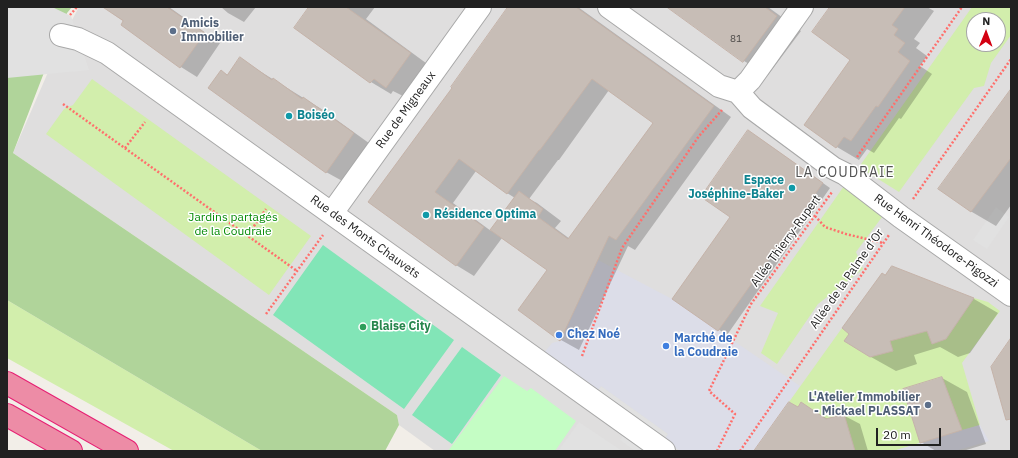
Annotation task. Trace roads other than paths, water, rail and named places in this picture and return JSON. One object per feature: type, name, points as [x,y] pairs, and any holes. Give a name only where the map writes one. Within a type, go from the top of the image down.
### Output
[{"type":"highway","points":[[7,383],[127,451]]},
{"type":"highway","points":[[7,415],[71,451]]},
{"type":"street","name":"Rue de Migneaux","points":[[332,213],[480,7]]},
{"type":"street","points":[[608,7],[719,86],[738,92],[750,80],[802,7]]},
{"type":"street","name":"Rue des Monts Chauvets","points":[[61,35],[78,39],[107,52],[664,451]]},
{"type":"street","name":"Rue Henri Théodore-Pigozzi","points":[[738,92],[752,108],[833,168],[845,174],[901,217],[1011,295]]},
{"type":"place","name":"Amicis Immobilier","points":[[173,31]]},
{"type":"place","name":"Boiséo","points":[[289,116]]},
{"type":"place","name":"Espace Joséphine-Baker","points":[[792,188]]},
{"type":"place","name":"Résidence Optima","points":[[426,215]]},
{"type":"place","name":"Blaise City","points":[[363,327]]},
{"type":"place","name":"Chez Noé","points":[[559,335]]},
{"type":"place","name":"Marché de la Coudraie","points":[[666,346]]},
{"type":"place","name":"L'Atelier Immobilier - Mickael PLASSAT","points":[[928,405]]},
{"type":"district","name":"LA COUDRAIE","points":[[845,173]]},
{"type":"park label","name":"Jardins partagés de la Coudraie","points":[[233,225]]}]
